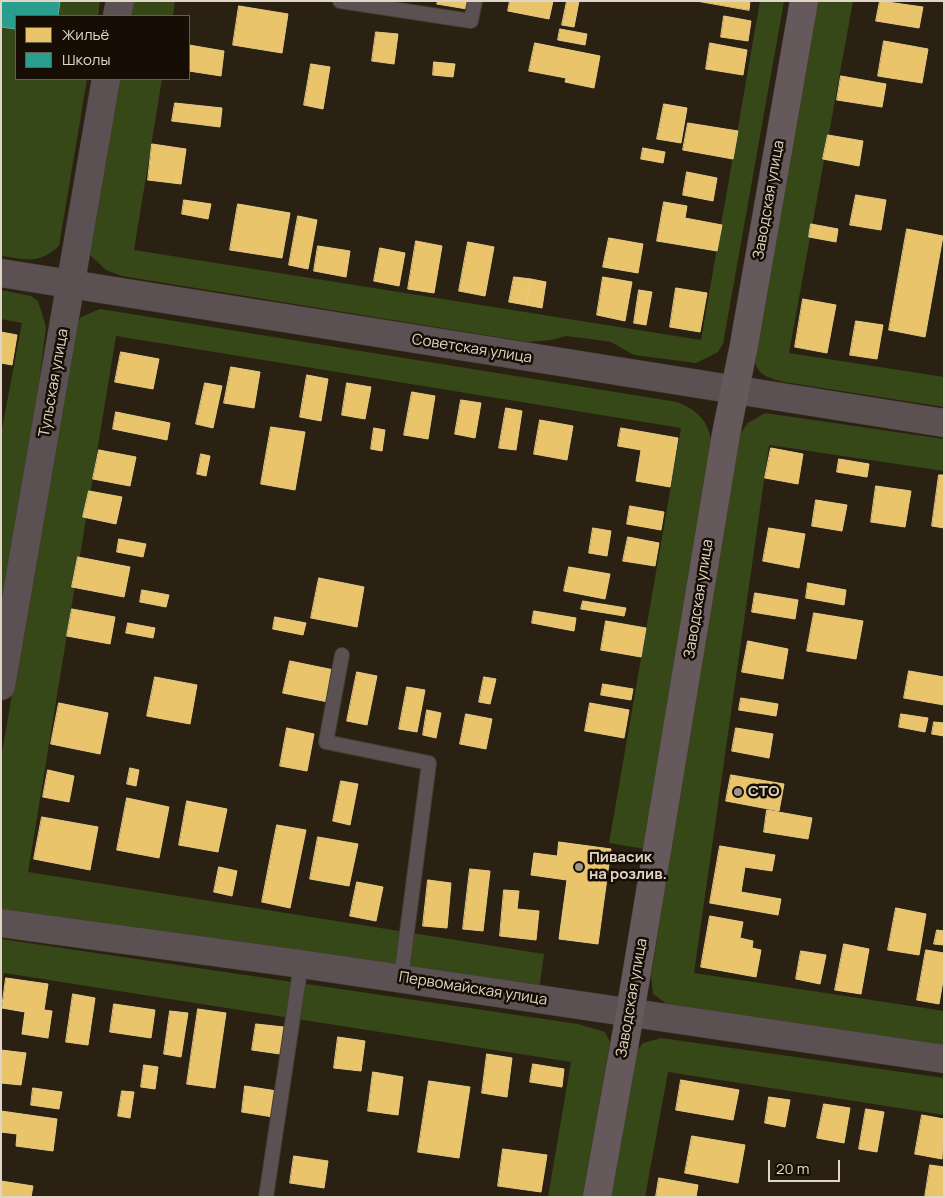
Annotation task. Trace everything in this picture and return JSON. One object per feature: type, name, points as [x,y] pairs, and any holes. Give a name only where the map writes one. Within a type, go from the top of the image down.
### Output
[{"type":"main road","name":"Заводская улица","points":[[597,1197],[804,1]]},
{"type":"street","points":[[117,15],[120,1]]},
{"type":"street","name":"Тульская улица","points":[[1,686],[106,80]]},
{"type":"street","name":"Советская улица","points":[[1,273],[735,391],[944,422]]},
{"type":"street","name":"Первомайская улица","points":[[1,923],[400,978],[944,1059]]},
{"type":"lane","points":[[340,1],[472,21],[475,1]]},
{"type":"lane","points":[[342,656],[326,742],[429,763],[400,978]]},
{"type":"lane","points":[[266,1197],[302,964]]},
{"type":"green space","points":[[1,1],[100,1],[98,15],[15,15],[15,80],[87,80],[59,246],[45,256],[38,258],[25,259],[1,256]]},
{"type":"green space","points":[[129,1],[175,1],[173,15],[127,15]]},
{"type":"green space","points":[[760,1],[784,1],[723,344],[718,352],[696,363],[634,355],[611,342],[566,336],[551,340],[528,342],[122,276],[106,270],[89,254],[117,80],[162,80],[134,250],[701,340]]},
{"type":"green space","points":[[816,1],[853,1],[789,353],[944,377],[944,407],[784,382],[764,375],[755,363],[754,357]]},
{"type":"green space","points":[[1,290],[31,296],[38,301],[46,327],[33,430],[1,621],[1,434],[22,323],[1,319]]},
{"type":"green space","points":[[100,309],[677,402],[696,413],[705,422],[711,442],[645,849],[609,843],[681,428],[116,336],[28,872],[544,954],[539,990],[1,910],[1,759],[74,329],[81,317]]},
{"type":"green space","points":[[765,413],[944,439],[944,471],[769,445],[694,973],[944,1011],[944,1051],[672,1008],[653,994],[651,976],[735,440],[748,423]]},
{"type":"green space","points":[[1,939],[578,1024],[605,1032],[610,1042],[583,1197],[548,1197],[571,1062],[4,973],[1,988]]},
{"type":"green space","points":[[661,1038],[944,1078],[944,1115],[668,1072],[645,1197],[610,1197],[636,1052],[643,1043]]},
{"type":"building: Жильё","points":[[438,1],[469,1],[467,9],[437,4]]},
{"type":"building: Жильё","points":[[510,1],[553,1],[549,19],[508,11]]},
{"type":"building: Жильё","points":[[567,1],[579,1],[574,27],[562,25]]},
{"type":"building: Жильё","points":[[697,1],[750,1],[749,10]]},
{"type":"building: Жильё","points":[[880,1],[923,7],[919,28],[876,21]]},
{"type":"building: Жильё","points":[[239,6],[288,14],[282,53],[233,45]]},
{"type":"building: Жильё","points":[[724,16],[751,21],[748,41],[721,37]]},
{"type":"building: Жильё","points":[[560,29],[587,34],[585,45],[558,40]]},
{"type":"building: Жильё","points":[[376,32],[398,34],[394,64],[372,61]]},
{"type":"building: Жильё","points":[[884,41],[928,49],[922,83],[878,76]]},
{"type":"building: Жильё","points":[[535,43],[600,56],[594,88],[565,82],[566,78],[529,71]]},
{"type":"building: Жильё","points":[[710,43],[747,50],[743,75],[706,69]]},
{"type":"building: Жильё","points":[[190,45],[224,51],[221,76],[190,71]]},
{"type":"building: Жильё","points":[[434,62],[455,64],[453,77],[433,75]]},
{"type":"building: Жильё","points":[[311,64],[330,67],[323,109],[304,105]]},
{"type":"building: Жильё","points":[[841,76],[886,84],[882,107],[837,100]]},
{"type":"building: Жильё","points":[[175,103],[222,108],[220,127],[172,121]]},
{"type":"building: Жильё","points":[[664,104],[687,108],[681,143],[657,139]]},
{"type":"building: Жильё","points":[[688,123],[738,131],[733,159],[683,150]]},
{"type":"building: Жильё","points":[[828,135],[863,141],[859,166],[823,159]]},
{"type":"building: Жильё","points":[[152,144],[186,149],[181,184],[148,180]]},
{"type":"building: Жильё","points":[[643,148],[665,152],[663,163],[641,159]]},
{"type":"building: Жильё","points":[[687,172],[717,178],[713,201],[683,195]]},
{"type":"building: Жильё","points":[[856,195],[886,200],[881,230],[850,225]]},
{"type":"building: Жильё","points":[[184,200],[211,204],[208,219],[182,214]]},
{"type":"building: Жильё","points":[[664,202],[687,206],[685,218],[722,225],[717,251],[657,241]]},
{"type":"building: Жильё","points":[[238,204],[290,213],[282,258],[230,250]]},
{"type":"building: Жильё","points":[[298,216],[317,220],[308,269],[289,265]]},
{"type":"building: Жильё","points":[[811,224],[838,229],[836,242],[809,237]]},
{"type":"building: Жильё","points":[[907,229],[943,236],[925,337],[889,330]]},
{"type":"building: Жильё","points":[[609,238],[643,244],[638,273],[603,267]]},
{"type":"building: Жильё","points":[[416,241],[442,246],[434,293],[408,289]]},
{"type":"building: Жильё","points":[[468,242],[494,247],[485,296],[459,291]]},
{"type":"building: Жильё","points":[[318,246],[350,251],[346,277],[314,271]]},
{"type":"building: Жильё","points":[[380,248],[405,253],[399,286],[374,281]]},
{"type":"building: Жильё","points":[[514,277],[531,279],[526,305],[509,302]]},
{"type":"building: Жильё","points":[[603,277],[632,282],[625,321],[597,315]]},
{"type":"building: Жильё","points":[[531,279],[546,282],[542,308],[526,305]]},
{"type":"building: Жильё","points":[[676,288],[707,293],[700,332],[670,327]]},
{"type":"building: Жильё","points":[[639,290],[652,292],[646,325],[634,323]]},
{"type":"building: Жильё","points":[[803,299],[836,305],[827,353],[795,347]]},
{"type":"building: Жильё","points":[[856,321],[883,325],[877,359],[850,355]]},
{"type":"building: Жильё","points":[[1,332],[17,335],[12,365],[1,363]]},
{"type":"building: Жильё","points":[[121,352],[159,359],[153,389],[115,382]]},
{"type":"building: Жильё","points":[[231,367],[260,372],[254,408],[224,403]]},
{"type":"building: Жильё","points":[[307,375],[328,379],[321,421],[300,417]]},
{"type":"building: Жильё","points":[[205,383],[222,386],[213,428],[196,424]]},
{"type":"building: Жильё","points":[[347,383],[371,387],[365,419],[342,415]]},
{"type":"building: Жильё","points":[[412,392],[435,396],[428,439],[404,435]]},
{"type":"building: Жильё","points":[[461,400],[481,403],[475,438],[455,434]]},
{"type":"building: Жильё","points":[[506,408],[522,411],[516,450],[499,448]]},
{"type":"building: Жильё","points":[[116,412],[170,423],[167,440],[113,429]]},
{"type":"building: Жильё","points":[[540,420],[573,426],[567,460],[534,454]]},
{"type":"building: Жильё","points":[[271,427],[305,432],[295,490],[261,484]]},
{"type":"building: Жильё","points":[[374,428],[385,430],[382,451],[371,449]]},
{"type":"building: Жильё","points":[[621,428],[678,438],[670,487],[636,481],[641,450],[618,446]]},
{"type":"building: Жильё","points":[[771,448],[803,454],[798,484],[765,478]]},
{"type":"building: Жильё","points":[[99,450],[136,457],[130,486],[93,479]]},
{"type":"building: Жильё","points":[[201,454],[210,456],[206,476],[197,474]]},
{"type":"building: Жильё","points":[[839,459],[869,464],[867,477],[837,472]]},
{"type":"building: Жильё","points":[[939,475],[944,475],[944,528],[932,526]]},
{"type":"building: Жильё","points":[[876,486],[911,491],[905,527],[871,522]]},
{"type":"building: Жильё","points":[[89,491],[122,497],[116,524],[83,517]]},
{"type":"building: Жильё","points":[[816,500],[847,505],[842,531],[812,526]]},
{"type":"building: Жильё","points":[[630,506],[664,512],[661,530],[627,524]]},
{"type":"building: Жильё","points":[[593,528],[611,531],[607,556],[589,553]]},
{"type":"building: Жильё","points":[[769,528],[805,534],[799,568],[763,561]]},
{"type":"building: Жильё","points":[[628,537],[659,543],[655,566],[623,561]]},
{"type":"building: Жильё","points":[[119,539],[146,544],[143,557],[117,552]]},
{"type":"building: Жильё","points":[[78,557],[130,567],[124,597],[72,587]]},
{"type":"building: Жильё","points":[[569,567],[610,574],[605,599],[564,591]]},
{"type":"building: Жильё","points":[[319,578],[364,587],[357,627],[311,618]]},
{"type":"building: Жильё","points":[[808,583],[846,590],[844,605],[806,598]]},
{"type":"building: Жильё","points":[[142,590],[169,595],[166,607],[140,602]]},
{"type":"building: Жильё","points":[[755,593],[798,600],[795,619],[752,612]]},
{"type":"building: Жильё","points":[[583,601],[626,608],[624,616],[581,609]]},
{"type":"building: Жильё","points":[[72,609],[115,617],[110,644],[67,636]]},
{"type":"building: Жильё","points":[[534,611],[576,618],[574,631],[532,623]]},
{"type":"building: Жильё","points":[[814,613],[863,621],[856,659],[807,651]]},
{"type":"building: Жильё","points":[[275,617],[306,623],[303,635],[273,629]]},
{"type":"building: Жильё","points":[[606,621],[646,628],[641,657],[601,650]]},
{"type":"building: Жильё","points":[[128,623],[155,628],[153,638],[126,633]]},
{"type":"building: Жильё","points":[[748,641],[788,649],[783,679],[742,672]]},
{"type":"building: Жильё","points":[[290,661],[334,670],[328,702],[283,693]]},
{"type":"building: Жильё","points":[[909,671],[944,677],[944,705],[904,698]]},
{"type":"building: Жильё","points":[[357,672],[377,676],[367,725],[347,721]]},
{"type":"building: Жильё","points":[[155,677],[197,685],[190,724],[147,716]]},
{"type":"building: Жильё","points":[[484,677],[496,679],[490,704],[479,702]]},
{"type":"building: Жильё","points":[[603,684],[633,689],[631,700],[601,695]]},
{"type":"building: Жильё","points":[[407,687],[425,690],[417,732],[399,729]]},
{"type":"building: Жильё","points":[[741,698],[778,704],[776,716],[739,710]]},
{"type":"building: Жильё","points":[[59,703],[108,713],[100,754],[51,744]]},
{"type":"building: Жильё","points":[[590,703],[629,710],[624,738],[585,731]]},
{"type":"building: Жильё","points":[[427,710],[441,713],[436,738],[423,735]]},
{"type":"building: Жильё","points":[[466,714],[492,719],[486,749],[460,744]]},
{"type":"building: Жильё","points":[[901,714],[928,718],[925,732],[899,727]]},
{"type":"building: Жильё","points":[[934,722],[944,723],[944,736],[932,734]]},
{"type":"building: Жильё","points":[[287,728],[314,734],[307,771],[280,766]]},
{"type":"building: Жильё","points":[[736,728],[773,734],[769,758],[732,751]]},
{"type":"building: Жильё","points":[[130,768],[139,770],[136,786],[127,784]]},
{"type":"building: Жильё","points":[[48,770],[74,776],[69,802],[43,797]]},
{"type":"building: Жильё","points":[[731,775],[784,784],[779,811],[726,801]]},
{"type":"building: Жильё","points":[[341,781],[358,784],[350,825],[333,821]]},
{"type":"building: Жильё","points":[[127,798],[169,807],[159,858],[117,850]]},
{"type":"building: Жильё","points":[[187,801],[227,809],[218,852],[179,845]]},
{"type":"building: Жильё","points":[[767,810],[812,818],[808,839],[764,832]]},
{"type":"building: Жильё","points":[[42,817],[98,827],[90,870],[34,859]]},
{"type":"building: Жильё","points":[[277,825],[306,830],[290,908],[262,902]]},
{"type":"building: Жильё","points":[[318,837],[358,844],[349,886],[310,879]]},
{"type":"building: Жильё","points":[[559,842],[611,849],[598,944],[559,939],[567,880],[531,875],[534,853],[557,856]]},
{"type":"building: Жильё","points":[[720,846],[775,855],[772,871],[745,867],[741,892],[781,899],[778,915],[710,903]]},
{"type":"building: Жильё","points":[[219,867],[237,871],[232,896],[214,892]]},
{"type":"building: Жильё","points":[[470,869],[490,871],[483,931],[463,929]]},
{"type":"building: Жильё","points":[[428,880],[451,883],[447,928],[423,926]]},
{"type":"building: Жильё","points":[[357,882],[383,887],[376,921],[350,916]]},
{"type":"building: Жильё","points":[[504,890],[519,891],[517,909],[539,911],[536,940],[500,936]]},
{"type":"building: Жильё","points":[[896,908],[926,914],[919,955],[888,950]]},
{"type":"building: Жильё","points":[[710,916],[743,922],[740,938],[753,941],[752,948],[761,950],[756,977],[701,967]]},
{"type":"building: Жильё","points":[[937,930],[944,931],[944,945],[934,944]]},
{"type":"building: Жильё","points":[[844,944],[869,949],[861,994],[835,990]]},
{"type":"building: Жильё","points":[[926,950],[944,953],[944,975],[939,1004],[917,1000]]},
{"type":"building: Жильё","points":[[801,951],[826,955],[820,984],[796,979]]},
{"type":"building: Жильё","points":[[6,978],[48,984],[44,1010],[52,1011],[48,1038],[22,1034],[25,1012],[2,1008]]},
{"type":"building: Жильё","points":[[73,994],[95,998],[88,1045],[66,1042]]},
{"type":"building: Жильё","points":[[114,1004],[155,1010],[151,1038],[110,1032]]},
{"type":"building: Жильё","points":[[198,1009],[226,1013],[215,1088],[187,1084]]},
{"type":"building: Жильё","points":[[170,1011],[188,1013],[181,1057],[164,1054]]},
{"type":"building: Жильё","points":[[256,1024],[284,1027],[280,1054],[252,1050]]},
{"type":"building: Жильё","points":[[338,1037],[365,1041],[361,1071],[334,1068]]},
{"type":"building: Жильё","points":[[1,1050],[26,1053],[21,1085],[1,1083]]},
{"type":"building: Жильё","points":[[487,1054],[512,1058],[507,1097],[482,1093]]},
{"type":"building: Жильё","points":[[533,1064],[564,1069],[562,1087],[530,1082]]},
{"type":"building: Жильё","points":[[144,1065],[158,1067],[155,1089],[141,1087]]},
{"type":"building: Жильё","points":[[373,1072],[403,1077],[398,1115],[368,1111]]},
{"type":"building: Жильё","points":[[681,1080],[739,1090],[733,1120],[676,1110]]},
{"type":"building: Жильё","points":[[429,1081],[470,1087],[459,1158],[418,1152]]},
{"type":"building: Жильё","points":[[245,1086],[277,1091],[273,1117],[242,1112]]},
{"type":"building: Жильё","points":[[33,1088],[62,1092],[59,1109],[31,1105]]},
{"type":"building: Жильё","points":[[122,1091],[134,1092],[130,1118],[118,1116]]},
{"type":"building: Жильё","points":[[769,1097],[790,1100],[785,1127],[765,1123]]},
{"type":"building: Жильё","points":[[824,1104],[850,1108],[844,1143],[817,1138]]},
{"type":"building: Жильё","points":[[866,1109],[884,1112],[877,1152],[859,1149]]},
{"type":"building: Жильё","points":[[1,1111],[57,1119],[53,1151],[16,1146],[17,1134],[1,1132]]},
{"type":"building: Жильё","points":[[922,1115],[944,1119],[942,1159],[915,1154]]},
{"type":"building: Жильё","points":[[692,1136],[745,1145],[738,1183],[685,1173]]},
{"type":"building: Жильё","points":[[503,1149],[547,1155],[541,1192],[498,1186]]},
{"type":"building: Жильё","points":[[294,1156],[328,1161],[324,1188],[290,1183]]},
{"type":"building: Жильё","points":[[930,1165],[944,1167],[944,1197],[925,1197]]},
{"type":"building: Жильё","points":[[659,1178],[698,1185],[696,1197],[656,1197]]},
{"type":"building: Жильё","points":[[1,1181],[33,1186],[31,1197],[1,1197]]},
{"type":"building: Школы","points":[[1,1],[60,1],[58,15],[15,15],[15,29],[1,27]]},
{"type":"place","name":"СТО","points":[[738,792]]},
{"type":"place","name":"Пивасик на розлив.","points":[[579,867]]}]
